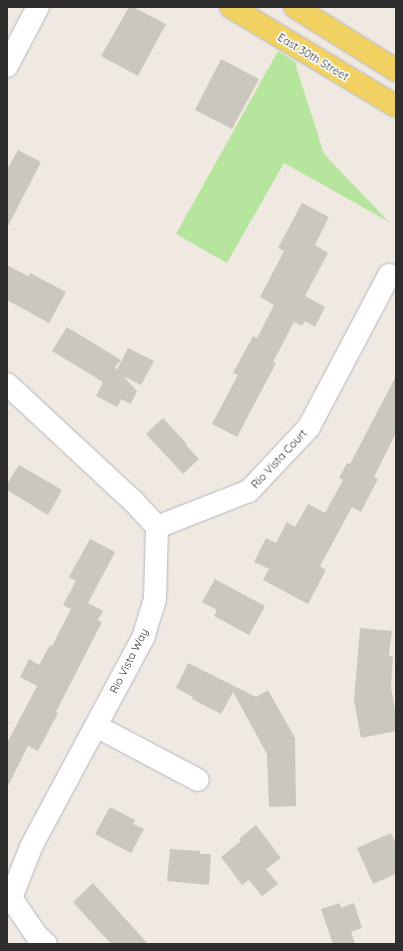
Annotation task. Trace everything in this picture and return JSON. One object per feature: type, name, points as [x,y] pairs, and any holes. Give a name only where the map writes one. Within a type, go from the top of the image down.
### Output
[{"type":"main road","name":"East 30th Street","points":[[232,7],[396,106]]},
{"type":"main road","points":[[295,7],[396,70]]},
{"type":"street","points":[[7,66],[38,7]]},
{"type":"street","name":"Rio Vista Court","points":[[157,527],[249,491],[309,427],[389,274]]},
{"type":"street","points":[[7,384],[135,503],[157,527]]},
{"type":"street","name":"Rio Vista Way","points":[[46,944],[37,936],[11,898],[31,848],[144,636],[155,600],[157,527]]},
{"type":"street","points":[[96,726],[198,780]]},
{"type":"green space","points":[[278,51],[297,63],[296,66],[324,154],[389,222],[284,163],[227,263],[176,234]]},
{"type":"building","points":[[129,7],[133,7],[166,24],[138,76],[101,56]]},
{"type":"building","points":[[221,59],[259,79],[232,129],[195,110]]},
{"type":"building","points":[[18,150],[41,162],[7,228],[7,170]]},
{"type":"building","points":[[302,203],[329,217],[315,245],[328,253],[305,296],[325,307],[315,327],[305,321],[302,326],[294,322],[273,362],[276,363],[237,437],[212,424],[238,375],[233,373],[253,336],[257,338],[274,305],[260,297],[284,251],[278,248]]},
{"type":"building","points":[[7,265],[28,276],[30,273],[66,292],[49,323],[7,300]]},
{"type":"building","points":[[67,327],[121,360],[115,367],[117,370],[128,348],[154,361],[141,385],[123,376],[137,391],[131,404],[121,399],[117,407],[96,396],[103,382],[52,351]]},
{"type":"building","points":[[396,376],[396,433],[374,477],[378,479],[361,512],[352,507],[320,566],[326,570],[308,604],[263,580],[269,569],[254,562],[266,538],[276,543],[287,522],[295,527],[308,504],[325,513],[343,480],[339,478],[347,463],[350,464]]},
{"type":"building","points":[[163,418],[199,459],[183,474],[146,434]]},
{"type":"building","points":[[19,465],[62,490],[48,515],[7,490],[7,484]]},
{"type":"building","points":[[90,539],[115,552],[88,603],[103,611],[98,620],[102,622],[56,712],[58,713],[38,751],[28,746],[7,788],[7,743],[37,686],[20,677],[29,659],[39,665],[50,645],[52,646],[71,609],[63,605],[76,581],[69,577]]},
{"type":"building","points":[[215,579],[265,606],[249,635],[214,616],[217,610],[202,602]]},
{"type":"building","points":[[360,628],[392,631],[389,656],[393,656],[391,687],[396,715],[396,731],[361,738],[354,700]]},
{"type":"building","points":[[188,663],[256,697],[268,690],[295,738],[296,806],[269,807],[267,754],[233,692],[221,714],[192,699],[193,697],[176,688]]},
{"type":"building","points":[[110,807],[135,820],[133,824],[144,829],[131,853],[95,834]]},
{"type":"building","points":[[256,825],[281,858],[266,869],[278,884],[262,896],[249,880],[242,885],[221,857],[241,841],[239,839]]},
{"type":"building","points":[[391,833],[396,844],[396,874],[373,884],[357,848]]},
{"type":"building","points":[[170,849],[200,851],[200,854],[211,854],[209,885],[167,881]]},
{"type":"building","points":[[93,883],[148,944],[111,944],[73,902]]},
{"type":"building","points":[[340,903],[341,908],[354,903],[362,928],[351,932],[355,944],[333,944],[321,909]]}]
